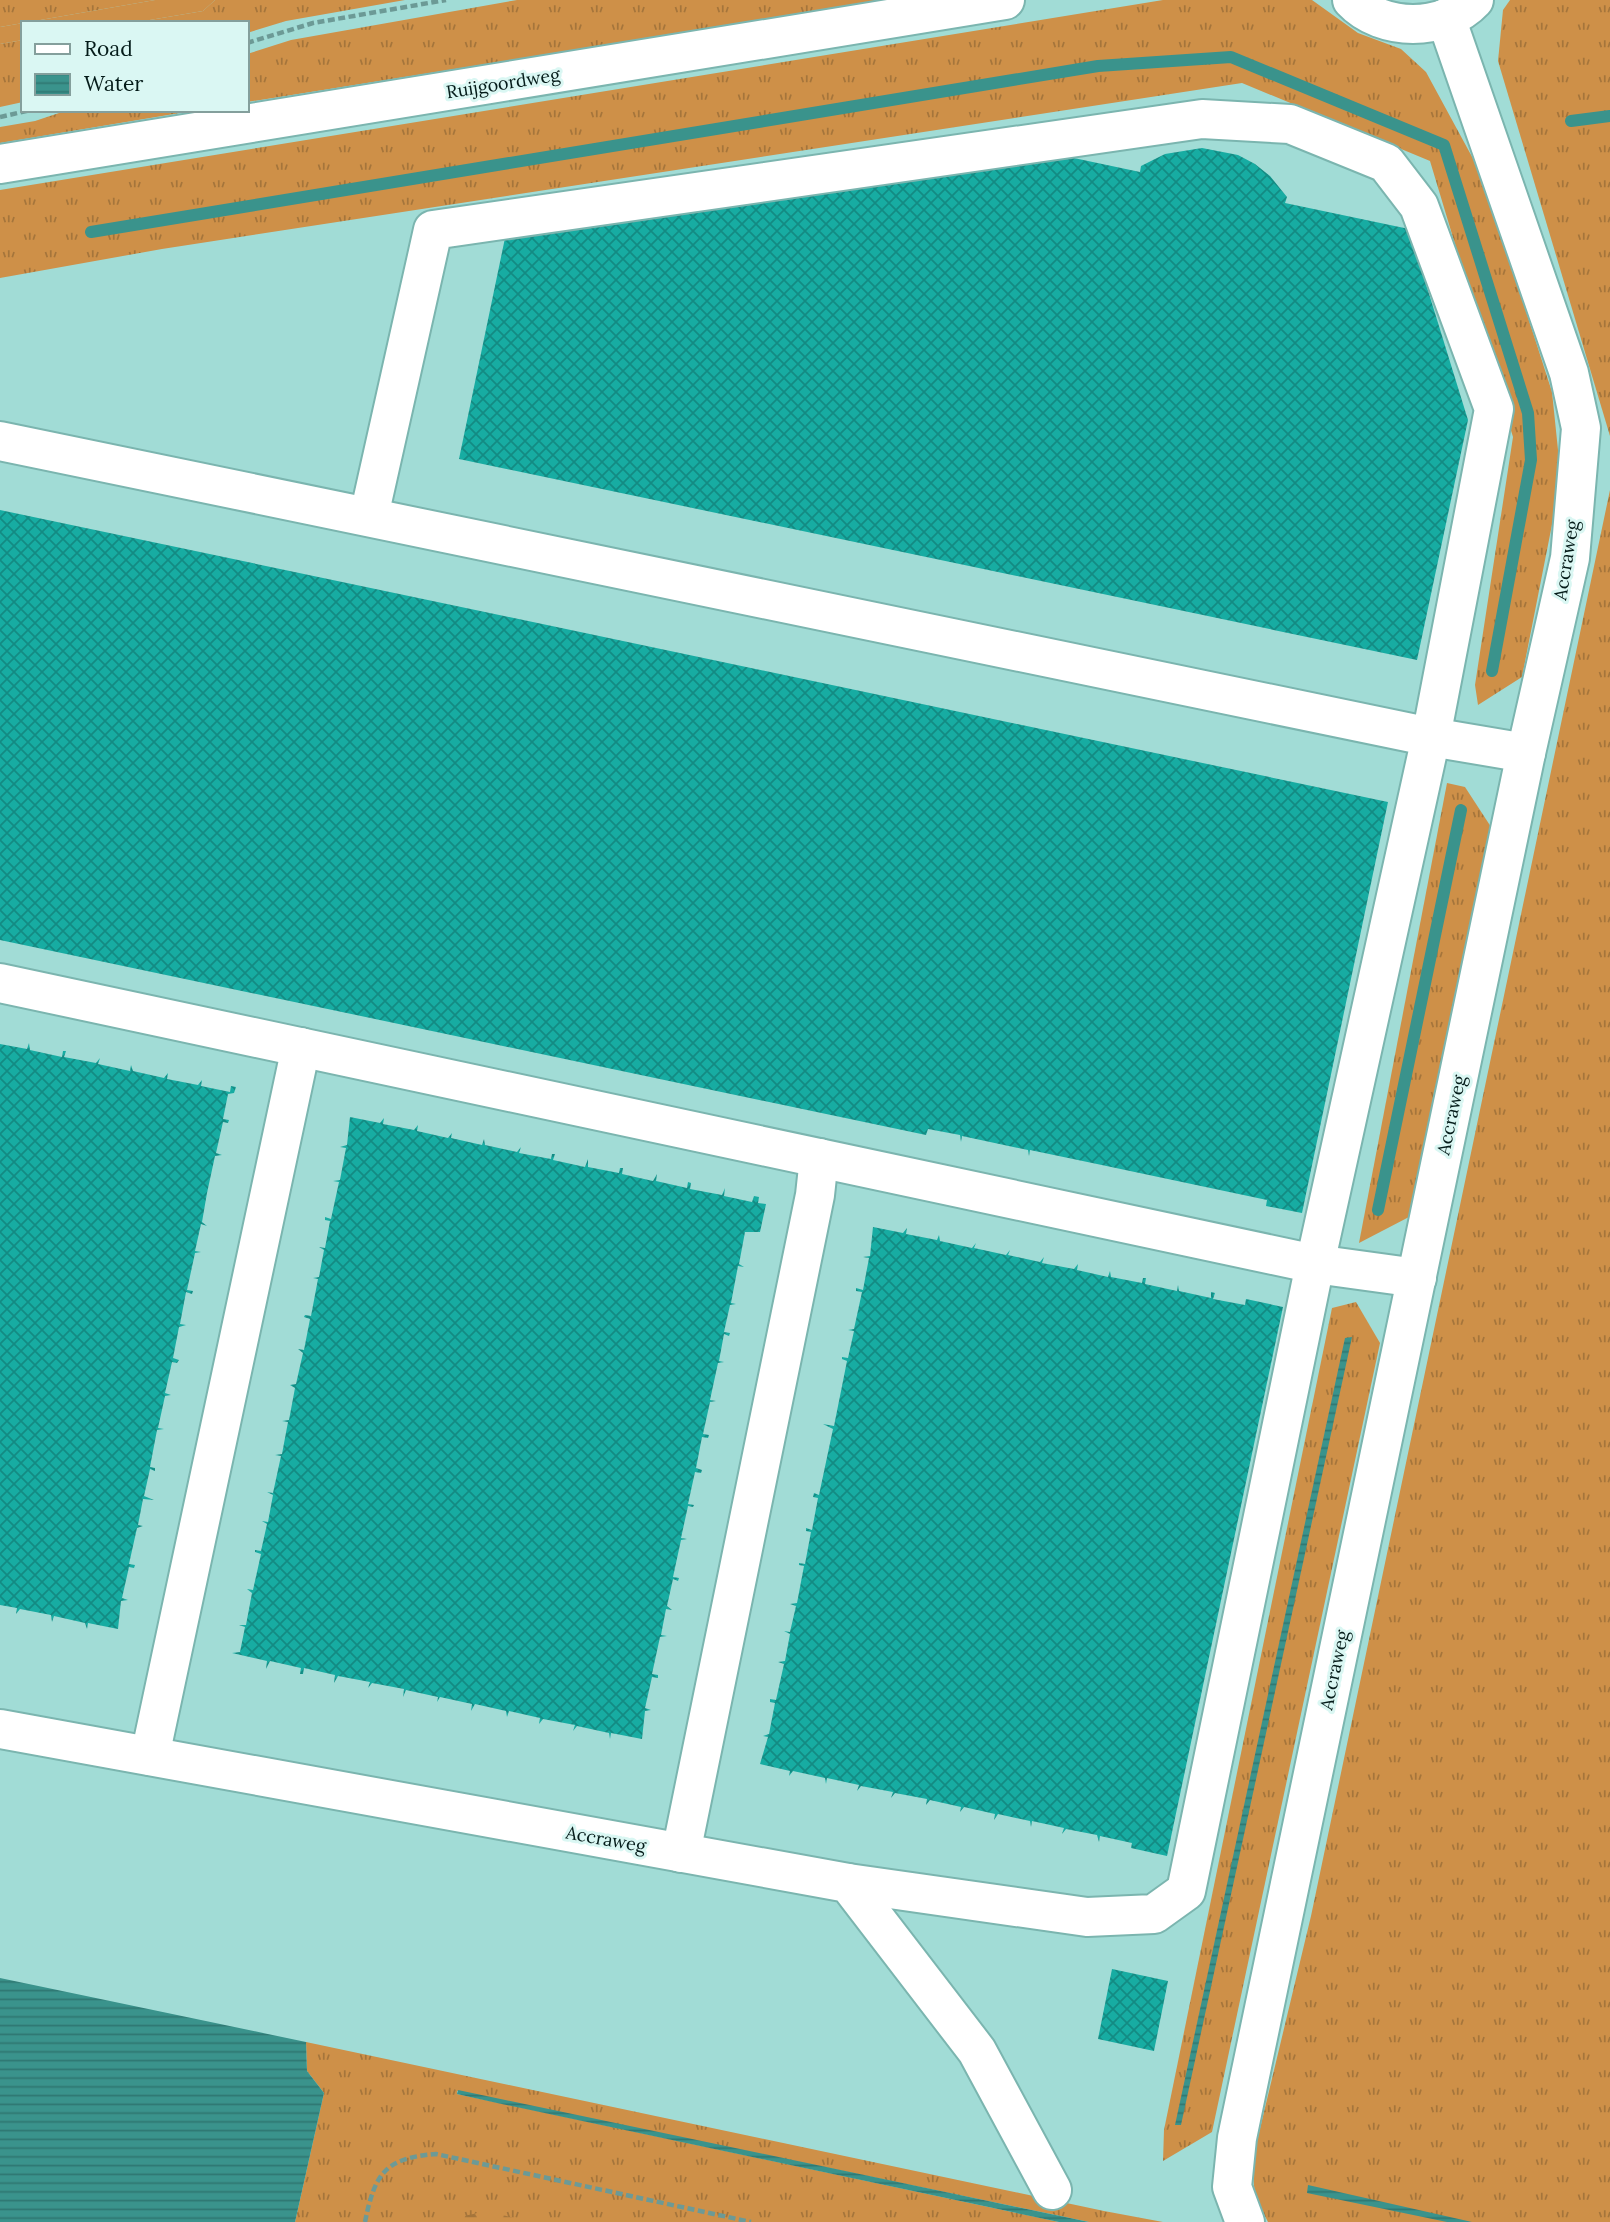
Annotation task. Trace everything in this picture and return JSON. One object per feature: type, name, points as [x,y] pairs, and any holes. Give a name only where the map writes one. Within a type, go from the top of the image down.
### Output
[{"type":"street","name":"Ruijgoordweg","points":[[0,164],[1005,0]]},
{"type":"street","points":[[1352,0],[1385,20],[1416,25],[1460,9]]},
{"type":"street","name":"Accraweg","points":[[1245,2222],[1232,2187],[1237,2137],[1525,752],[1570,558],[1581,428],[1569,373],[1460,9]]},
{"type":"street","name":"Accraweg","points":[[0,1729],[848,1883],[1087,1917],[1154,1914],[1186,1891],[1315,1264],[1431,737],[1494,409],[1419,206],[1386,163],[1290,124],[1202,119],[433,230],[369,516]]},
{"type":"street","points":[[0,441],[1431,737],[1525,752]]},
{"type":"street","points":[[0,983],[1315,1264],[1417,1278]]},
{"type":"street","points":[[150,1756],[301,1047]]},
{"type":"street","points":[[681,1853],[809,1223],[819,1158]]},
{"type":"street","points":[[848,1883],[977,2051],[1052,2190]]},
{"type":"path","points":[[248,43],[313,23],[446,0]]},
{"type":"path","points":[[0,117],[22,112]]},
{"type":"path","points":[[365,2222],[370,2195],[384,2171],[407,2156],[436,2154],[751,2222]]},
{"type":"green space","points":[[0,0],[155,0],[21,21],[21,23],[0,27]]},
{"type":"green space","points":[[155,0],[215,0],[203,11],[144,21],[34,21]]},
{"type":"green space","points":[[215,0],[405,0],[286,21],[248,33],[248,21],[144,21],[203,11]]},
{"type":"green space","points":[[517,0],[889,0],[248,102],[248,54],[291,40]]},
{"type":"green space","points":[[1163,0],[1312,0],[1358,33],[1401,49],[1426,72],[1483,177],[1552,392],[1561,479],[1522,677],[1478,705],[1475,685],[1513,437],[1430,161],[1242,83],[162,249],[0,278],[0,190]]},
{"type":"green space","points":[[1510,0],[1610,0],[1610,436],[1498,61],[1503,10]]},
{"type":"green space","points":[[21,23],[21,40],[0,44],[0,27]]},
{"type":"green space","points":[[21,40],[21,102],[0,107],[0,44]]},
{"type":"green space","points":[[62,112],[186,112],[0,143],[0,127],[35,121]]},
{"type":"green space","points":[[1610,490],[1610,2222],[1268,2222],[1255,2197],[1252,2162],[1311,1916]]},
{"type":"green space","points":[[1447,783],[1465,787],[1493,830],[1409,1217],[1359,1243]]},
{"type":"green space","points":[[1356,1302],[1380,1343],[1212,2132],[1163,2161],[1164,2130],[1332,1308]]},
{"type":"green space","points":[[306,2042],[1163,2222],[1089,2222],[457,2091],[457,2094],[1059,2222],[295,2222],[324,2093],[307,2071]]},
{"type":"green space","points":[[488,2211],[529,2222],[438,2222],[439,2221]]},
{"type":"water","points":[[1352,1337],[1181,2125],[1175,2125],[1345,1338]]},
{"type":"water","points":[[0,1978],[306,2042],[307,2071],[324,2093],[295,2222],[0,2222]]},
{"type":"water","points":[[458,2090],[1089,2222],[1059,2222],[497,2103],[457,2094]]},
{"type":"water","points":[[1308,2185],[1472,2222],[1447,2222],[1307,2193]]},
{"type":"building","points":[[1202,148],[1238,155],[1255,164],[1270,176],[1287,197],[1285,203],[1409,229],[1468,420],[1417,660],[459,459],[505,238],[1036,150],[1140,172],[1141,166],[1165,154]]},
{"type":"building","points":[[0,510],[1388,802],[1302,1213],[1266,1206],[1267,1200],[1030,1150],[1029,1156],[1028,1150],[962,1136],[961,1142],[960,1135],[928,1129],[926,1135],[0,940]]},
{"type":"building","points":[[29,1043],[30,1050],[62,1057],[63,1051],[66,1051],[64,1057],[96,1063],[100,1058],[98,1064],[130,1071],[131,1065],[133,1071],[164,1078],[168,1073],[167,1079],[198,1085],[202,1080],[201,1086],[230,1092],[231,1086],[236,1087],[234,1093],[228,1094],[223,1119],[229,1120],[228,1123],[223,1122],[216,1153],[222,1155],[215,1156],[207,1193],[202,1222],[207,1226],[201,1224],[195,1251],[201,1252],[195,1253],[187,1290],[193,1291],[192,1294],[186,1292],[180,1324],[186,1325],[179,1327],[173,1358],[179,1360],[177,1363],[172,1362],[165,1393],[171,1395],[165,1396],[158,1428],[164,1429],[157,1430],[150,1467],[155,1468],[155,1471],[150,1469],[144,1496],[154,1500],[143,1499],[138,1525],[143,1526],[137,1528],[129,1564],[135,1565],[134,1568],[129,1567],[122,1598],[128,1600],[121,1601],[118,1629],[88,1623],[87,1629],[85,1623],[54,1616],[52,1622],[51,1615],[20,1609],[16,1614],[17,1608],[0,1605],[0,1044],[27,1049]]},
{"type":"building","points":[[350,1117],[380,1123],[384,1118],[383,1124],[414,1130],[418,1125],[417,1131],[448,1138],[452,1133],[451,1138],[482,1145],[484,1139],[485,1145],[517,1152],[521,1147],[519,1153],[551,1159],[552,1154],[555,1154],[553,1160],[585,1167],[588,1159],[588,1167],[619,1173],[620,1168],[623,1168],[622,1174],[653,1181],[657,1174],[656,1181],[687,1188],[688,1182],[691,1183],[690,1189],[722,1195],[725,1188],[724,1196],[752,1202],[754,1196],[759,1197],[758,1203],[766,1204],[760,1232],[745,1232],[739,1264],[744,1267],[738,1266],[731,1303],[736,1304],[730,1305],[724,1332],[730,1333],[729,1336],[724,1334],[719,1361],[724,1362],[718,1363],[710,1400],[716,1401],[710,1402],[703,1434],[709,1435],[708,1438],[702,1437],[696,1468],[702,1470],[701,1473],[695,1472],[688,1504],[694,1505],[688,1506],[681,1538],[687,1539],[681,1540],[673,1577],[679,1578],[678,1581],[673,1579],[667,1606],[672,1610],[666,1609],[661,1635],[667,1636],[660,1637],[652,1674],[658,1675],[658,1678],[652,1677],[645,1708],[651,1710],[645,1711],[642,1739],[611,1733],[610,1739],[609,1733],[577,1726],[573,1731],[575,1725],[543,1719],[539,1724],[540,1718],[509,1711],[507,1717],[506,1711],[475,1704],[471,1711],[472,1704],[440,1697],[437,1702],[438,1697],[406,1690],[403,1697],[404,1689],[372,1683],[368,1688],[370,1682],[338,1676],[334,1683],[335,1675],[304,1668],[303,1674],[300,1674],[301,1668],[270,1661],[266,1669],[267,1661],[232,1653],[240,1652],[245,1627],[239,1625],[246,1625],[252,1593],[247,1589],[253,1590],[261,1554],[255,1550],[261,1551],[267,1524],[262,1521],[268,1522],[273,1495],[267,1492],[273,1493],[281,1456],[275,1455],[282,1454],[288,1422],[282,1421],[289,1420],[295,1388],[290,1385],[296,1384],[303,1353],[298,1349],[304,1350],[310,1319],[304,1317],[311,1316],[318,1279],[313,1278],[319,1277],[324,1250],[319,1247],[325,1248],[330,1221],[325,1220],[325,1217],[331,1219],[339,1182],[333,1181],[340,1180],[346,1148],[340,1147],[347,1145]]},
{"type":"building","points":[[873,1227],[903,1233],[907,1228],[906,1234],[937,1240],[939,1235],[940,1241],[972,1248],[976,1243],[974,1248],[1006,1255],[1010,1250],[1008,1255],[1040,1262],[1044,1257],[1042,1263],[1074,1269],[1078,1264],[1077,1270],[1108,1277],[1110,1271],[1111,1277],[1142,1283],[1143,1278],[1146,1278],[1145,1284],[1177,1291],[1178,1285],[1179,1291],[1211,1298],[1211,1292],[1215,1293],[1213,1299],[1245,1305],[1246,1299],[1283,1307],[1167,1856],[1131,1848],[1132,1843],[1100,1836],[1099,1842],[1097,1835],[1066,1829],[1062,1834],[1064,1828],[1032,1821],[1031,1827],[1030,1821],[998,1814],[994,1820],[995,1814],[964,1807],[960,1812],[961,1807],[930,1800],[926,1805],[927,1799],[895,1793],[891,1798],[893,1792],[861,1786],[857,1791],[859,1785],[827,1778],[826,1784],[825,1778],[793,1771],[789,1776],[790,1771],[760,1764],[768,1737],[763,1736],[769,1734],[775,1703],[770,1702],[770,1699],[776,1700],[784,1664],[778,1662],[785,1661],[790,1634],[784,1631],[790,1632],[796,1606],[790,1604],[797,1603],[804,1566],[799,1563],[805,1564],[811,1532],[806,1531],[806,1528],[812,1530],[818,1498],[813,1497],[814,1493],[819,1495],[833,1429],[823,1424],[834,1426],[847,1361],[842,1357],[848,1358],[854,1331],[848,1330],[854,1329],[862,1292],[856,1291],[856,1288],[863,1290],[869,1258],[863,1257],[870,1256]]},
{"type":"building","points":[[1112,1969],[1168,1981],[1154,2051],[1098,2039]]},
{"type":"waterway","points":[[91,232],[1098,66],[1231,57],[1444,145],[1528,413],[1531,460],[1492,671]]},
{"type":"waterway","points":[[1571,121],[1610,116]]},
{"type":"waterway","points":[[1378,1210],[1461,810]]}]
